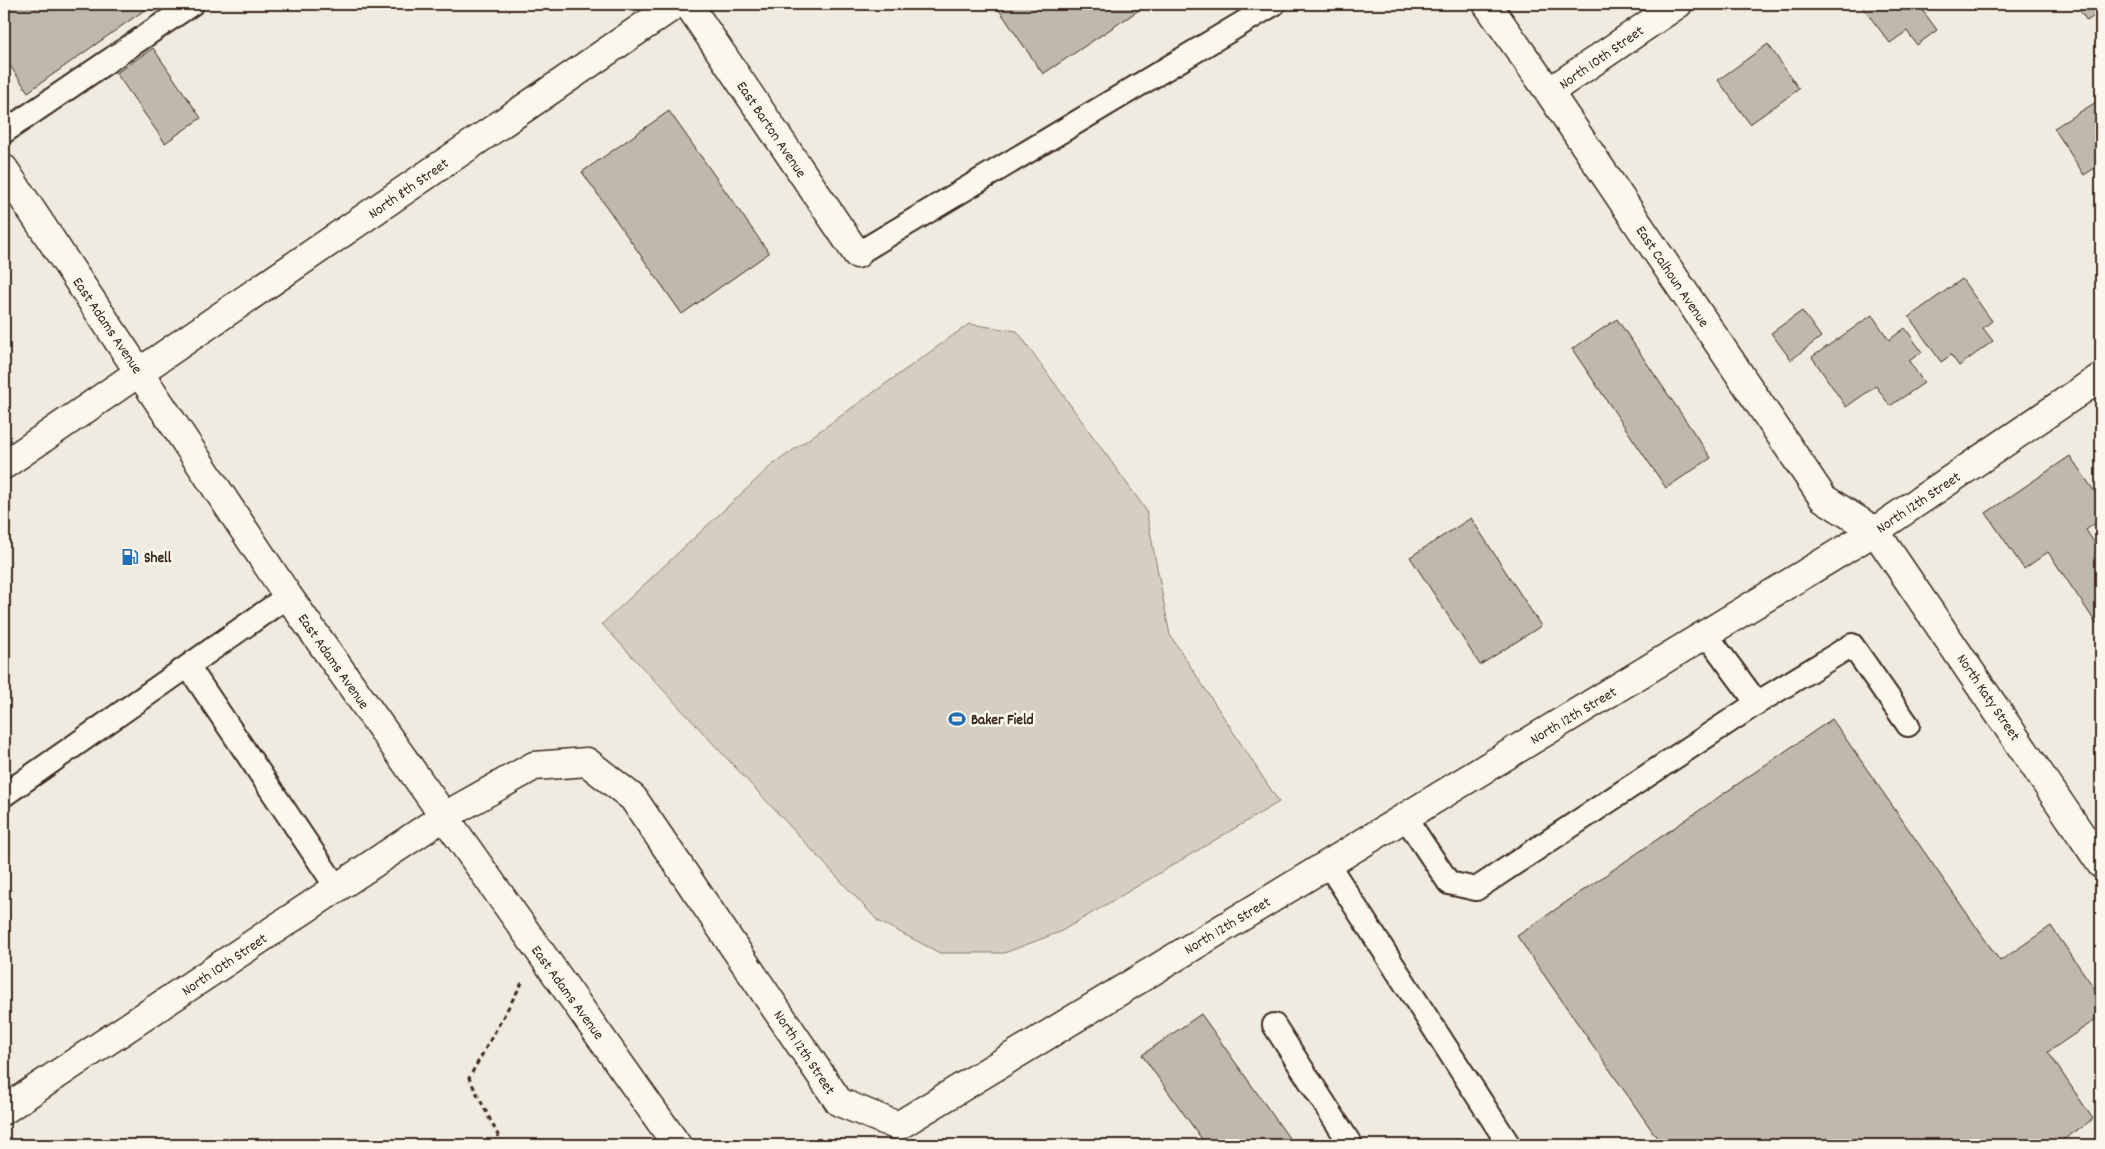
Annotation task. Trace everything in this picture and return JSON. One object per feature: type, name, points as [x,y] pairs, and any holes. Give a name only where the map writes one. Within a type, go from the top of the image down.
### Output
[{"type":"street","name":"North 8th Street","points":[[4,465],[676,4]]},
{"type":"street","name":"East Barton Avenue","points":[[688,4],[857,254]]},
{"type":"street","name":"East Calhoun Avenue","points":[[1487,4],[1549,92],[1823,498],[1875,531]]},
{"type":"street","name":"North 10th Street","points":[[1549,92],[1678,4]]},
{"type":"street","name":"East Adams Avenue","points":[[4,169],[288,596],[677,1145]]},
{"type":"street","name":"North 12th Street","points":[[443,817],[534,766],[587,762],[632,798],[839,1102],[898,1126],[1875,531],[2101,377]]},
{"type":"street","name":"North Katy Street","points":[[1875,531],[2101,864]]},
{"type":"street","name":"North 10th Street","points":[[4,1110],[443,817]]},
{"type":"lane","points":[[4,132],[192,4]]},
{"type":"lane","points":[[857,254],[1274,4]]},
{"type":"lane","points":[[4,795],[288,596]]},
{"type":"lane","points":[[1706,634],[1757,703]]},
{"type":"lane","points":[[1405,817],[1449,883],[1476,889],[1757,703],[1852,646],[1908,725]]},
{"type":"lane","points":[[188,666],[337,888]]},
{"type":"lane","points":[[1328,864],[1509,1145]]},
{"type":"lane","points":[[1274,1025],[1351,1145]]},
{"type":"path","points":[[503,1145],[469,1078],[539,952]]},
{"type":"shaded area","name":"Baker Field","points":[[969,324],[1017,331],[1146,510],[1170,635],[1279,802],[1060,932],[1004,953],[940,953],[878,921],[602,624],[771,466]]},
{"type":"building","points":[[4,4],[153,4],[28,92],[4,57]]},
{"type":"building","points":[[995,4],[1148,4],[1043,74]]},
{"type":"building","points":[[1860,4],[1918,4],[1937,30],[1917,45],[1907,31],[1890,43]]},
{"type":"building","points":[[2075,4],[2101,4],[2101,11],[2087,21]]},
{"type":"building","points":[[1768,44],[1799,89],[1750,124],[1718,80]]},
{"type":"building","points":[[153,48],[201,118],[165,143],[116,73]]},
{"type":"building","points":[[2101,99],[2101,164],[2084,175],[2054,128]]},
{"type":"building","points":[[669,111],[769,253],[682,314],[582,172]]},
{"type":"building","points":[[1962,279],[1992,321],[1983,328],[1993,341],[1959,366],[1951,355],[1941,362],[1909,317]]},
{"type":"building","points":[[1802,311],[1821,337],[1791,360],[1771,333]]},
{"type":"building","points":[[1872,315],[1889,340],[1905,328],[1922,352],[1909,361],[1924,383],[1890,406],[1876,386],[1846,407],[1812,357]]},
{"type":"building","points":[[1617,319],[1711,458],[1666,488],[1572,349]]},
{"type":"building","points":[[2070,456],[2101,501],[2101,519],[2086,530],[2101,553],[2101,619],[2096,623],[2048,552],[2024,569],[1986,513]]},
{"type":"building","points":[[1471,518],[1541,626],[1480,665],[1410,557]]},
{"type":"building","points":[[1832,719],[2000,961],[2051,926],[2101,998],[2101,1016],[2048,1052],[2093,1119],[2056,1145],[1662,1145],[1517,936]]},
{"type":"building","points":[[1201,1014],[1294,1145],[1206,1145],[1142,1055]]},
{"type":"place","name":"Shell","points":[[130,557]]},
{"type":"place","name":"Baker Field","points":[[957,719]]}]
